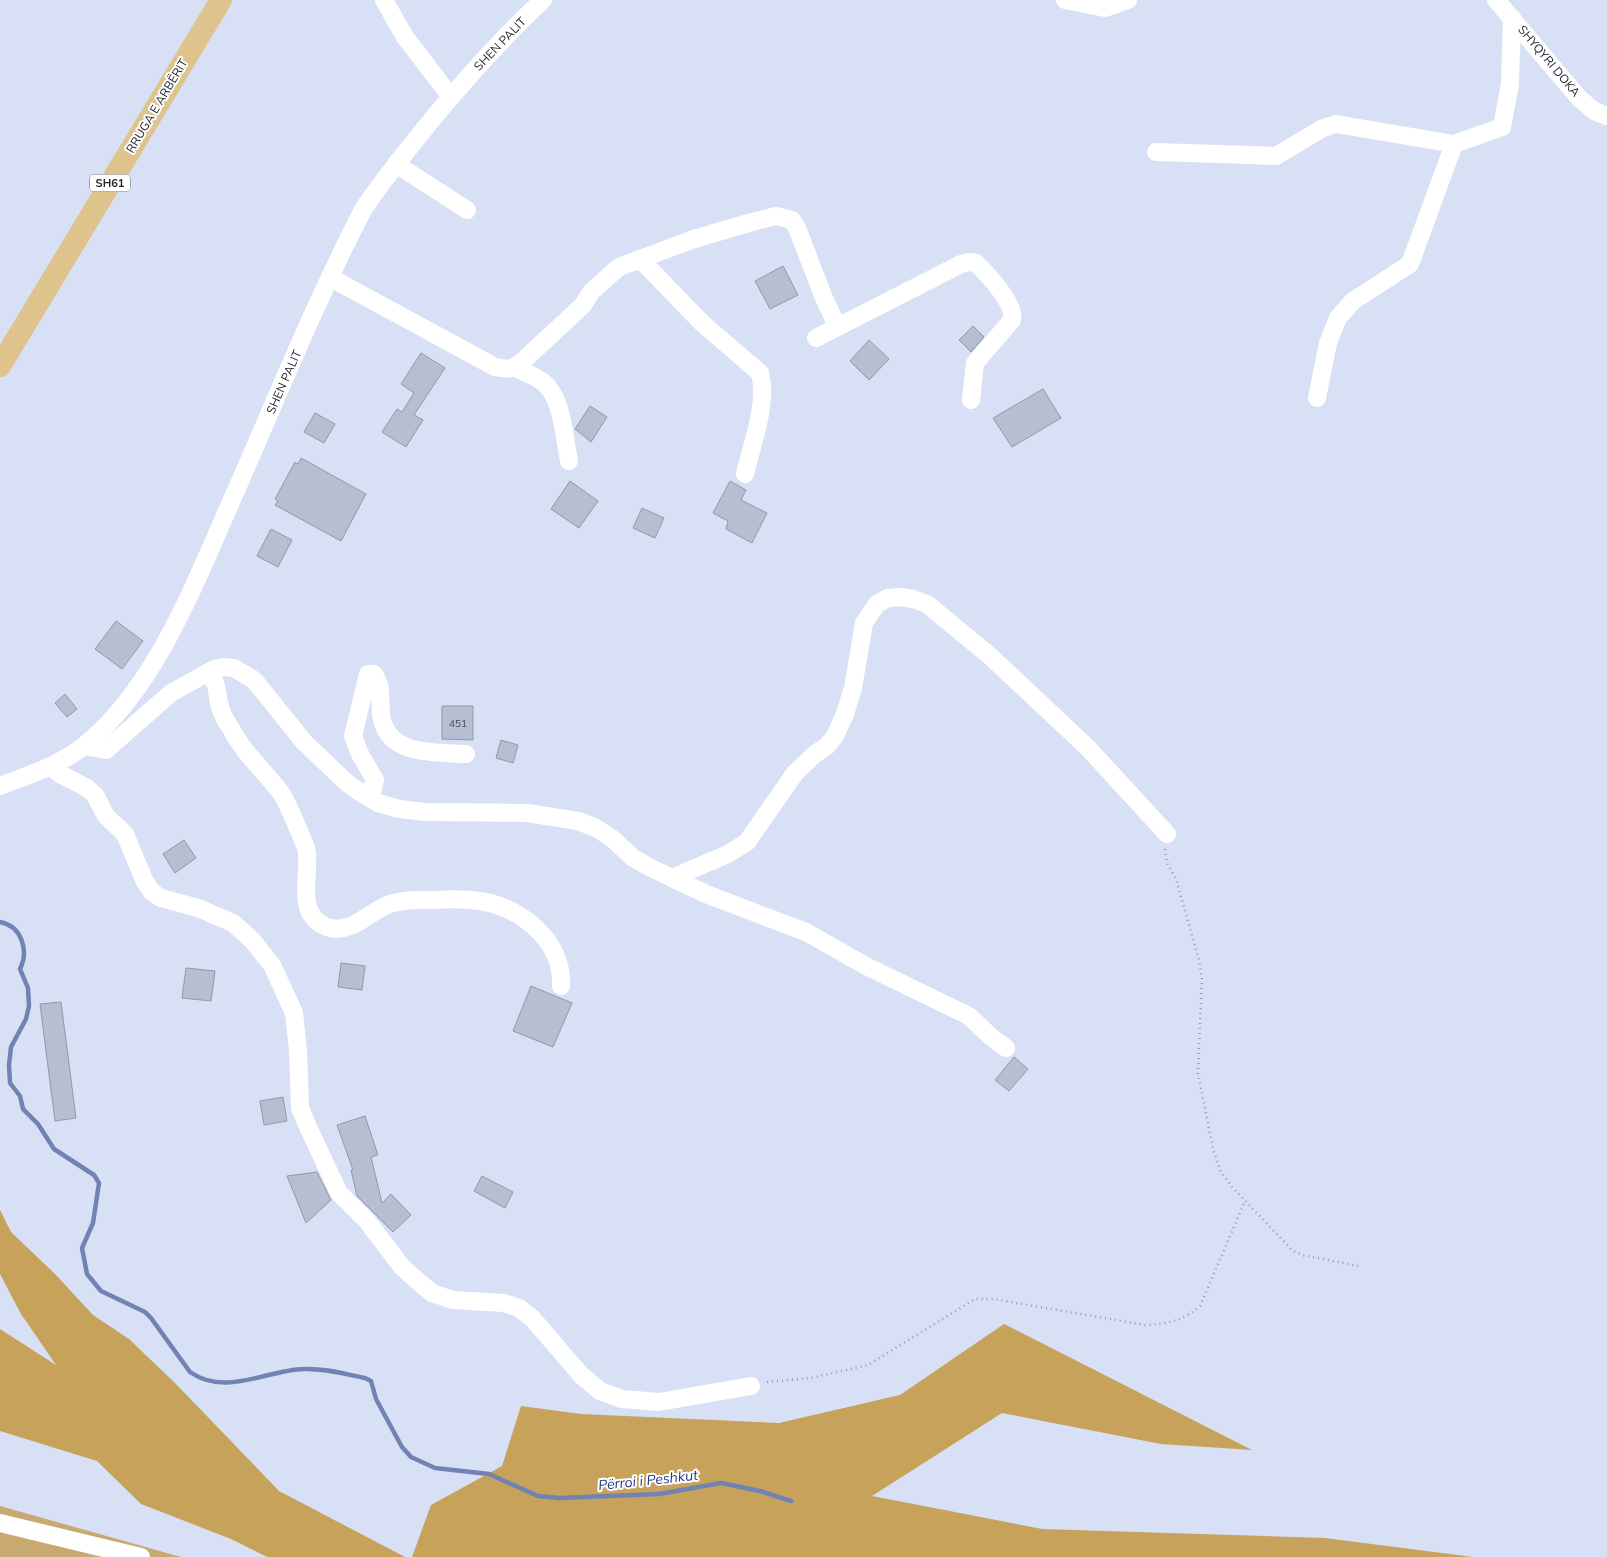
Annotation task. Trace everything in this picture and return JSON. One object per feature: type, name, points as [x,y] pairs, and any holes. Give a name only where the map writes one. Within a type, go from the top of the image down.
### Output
[{"type":"main road","name":"RRUGA E ARBËRIT","points":[[0,366],[221,0]]},
{"type":"street","points":[[384,0],[405,37],[451,97]]},
{"type":"street","name":"SHEN PALIT","points":[[0,786],[46,768],[84,746],[116,713],[148,672],[184,608],[330,278],[364,208],[396,164],[451,97],[512,29],[544,0]]},
{"type":"street","points":[[1065,0],[1105,8],[1128,0]]},
{"type":"street","name":"SHYQYRI DOKA","points":[[1496,0],[1579,98],[1594,111],[1607,116]]},
{"type":"street","points":[[1156,152],[1276,156],[1323,128],[1336,124],[1454,144],[1502,128],[1510,84],[1512,18]]},
{"type":"street","points":[[1317,398],[1328,342],[1338,318],[1353,301],[1410,264],[1454,144]]},
{"type":"street","points":[[396,164],[467,210]]},
{"type":"street","points":[[330,278],[495,367],[507,370],[515,368],[583,305],[606,278],[619,267],[694,238],[776,216],[792,220],[797,228],[837,326]]},
{"type":"street","points":[[640,259],[702,323],[760,373],[763,385],[745,474]]},
{"type":"street","points":[[816,338],[961,264],[976,263],[1010,304],[1014,313],[1006,327],[976,363],[971,400]]},
{"type":"street","points":[[515,368],[543,382],[552,393],[559,411],[569,461]]},
{"type":"street","points":[[672,878],[728,854],[747,842],[795,773],[815,754],[827,746],[835,736],[845,714],[853,688],[864,623],[877,604],[888,598],[900,597],[927,604],[990,656],[1088,748],[1167,834]]},
{"type":"street","points":[[84,746],[106,750],[171,694],[205,674],[223,667],[234,668],[254,680],[304,742],[361,793],[378,802],[399,809],[425,812],[527,813],[578,821],[596,828],[613,839],[632,857],[647,866],[706,894],[806,932],[866,966],[969,1016],[1006,1048]]},
{"type":"street","points":[[205,674],[214,681],[223,715],[242,747],[287,801],[305,846],[306,898],[309,909],[317,919],[327,926],[337,928],[349,926],[390,903],[401,901],[466,899],[483,902],[522,916],[539,930],[550,944],[562,970],[561,986]]},
{"type":"street","points":[[361,793],[373,789],[375,780],[360,754],[353,736],[368,674],[374,674],[379,684],[382,721],[386,733],[396,743],[405,747],[432,752],[466,754]]},
{"type":"street","points":[[46,768],[88,788],[95,795],[106,816],[125,834],[145,882],[152,892],[161,898],[198,908],[233,923],[259,948],[272,965],[294,1013],[298,1050],[300,1108],[308,1127],[339,1193],[367,1221],[402,1267],[420,1283],[432,1293],[453,1300],[504,1303],[519,1308],[532,1318],[581,1375],[600,1390],[622,1399],[659,1402],[751,1386]]},
{"type":"street","points":[[0,1523],[141,1557]]},
{"type":"path","points":[[1167,834],[1166,858],[1176,879],[1199,960],[1202,978],[1198,1073],[1212,1149],[1220,1170],[1245,1201],[1293,1251],[1302,1255],[1359,1266]]},
{"type":"path","points":[[751,1386],[834,1374],[868,1365],[975,1300],[993,1299],[1145,1325],[1169,1324],[1189,1316],[1200,1306],[1245,1201]]},
{"type":"shaded area","points":[[0,1210],[11,1232],[56,1275],[93,1315],[129,1339],[175,1383],[279,1491],[405,1557],[267,1557],[231,1539],[141,1504],[97,1461],[0,1431],[0,1329],[56,1365],[21,1314],[0,1274]]},
{"type":"shaded area","points":[[1004,1324],[1252,1450],[1161,1444],[1002,1413],[872,1496],[1042,1529],[1325,1538],[1473,1557],[412,1557],[431,1505],[502,1466],[521,1406],[581,1414],[779,1423],[900,1395]]},
{"type":"shaded area","points":[[0,1506],[181,1557],[0,1557]]},
{"type":"building","points":[[783,266],[798,295],[770,309],[755,281]]},
{"type":"building","points":[[973,326],[984,337],[971,352],[959,340]]},
{"type":"building","points":[[869,340],[889,359],[869,380],[850,361]]},
{"type":"building","points":[[421,353],[445,368],[414,415],[423,420],[406,447],[382,432],[397,409],[402,412],[414,393],[401,384]]},
{"type":"building","points":[[1043,389],[1061,418],[1012,447],[993,418]]},
{"type":"building","points":[[590,406],[607,417],[591,442],[575,429]]},
{"type":"building","points":[[315,413],[335,424],[324,443],[304,432]]},
{"type":"building","points":[[301,458],[366,494],[341,541],[275,505],[278,501],[275,499],[295,462],[298,464]]},
{"type":"building","points":[[570,481],[598,501],[579,528],[551,509]]},
{"type":"building","points":[[730,481],[746,490],[741,500],[767,513],[752,543],[726,529],[728,521],[713,513]]},
{"type":"building","points":[[642,508],[664,518],[655,538],[633,528]]},
{"type":"building","points":[[271,529],[292,540],[278,567],[257,556]]},
{"type":"building","points":[[116,621],[143,641],[122,669],[95,649]]},
{"type":"building","points":[[65,694],[77,709],[67,717],[55,703]]},
{"type":"building","points":[[442,706],[473,706],[473,740],[442,739]]},
{"type":"building","points":[[501,740],[518,745],[513,763],[496,758]]},
{"type":"building","points":[[184,840],[196,858],[175,873],[163,854]]},
{"type":"building","points":[[341,963],[365,966],[362,990],[338,987]]},
{"type":"building","points":[[186,968],[215,971],[211,1001],[182,998]]},
{"type":"building","points":[[531,986],[572,1003],[553,1047],[513,1031]]},
{"type":"building","points":[[61,1002],[76,1118],[55,1121],[40,1004]]},
{"type":"building","points":[[1014,1057],[1028,1069],[1009,1091],[995,1080]]},
{"type":"building","points":[[283,1097],[287,1121],[264,1125],[260,1101]]},
{"type":"building","points":[[365,1116],[378,1155],[371,1157],[382,1203],[391,1194],[411,1215],[393,1232],[357,1196],[351,1170],[353,1170],[337,1125]]},
{"type":"building","points":[[317,1172],[331,1200],[306,1223],[287,1176]]},
{"type":"building","points":[[482,1176],[513,1192],[505,1208],[474,1191]]},
{"type":"waterway","name":"Përroi i Peshkut","points":[[0,922],[14,928],[22,940],[24,955],[20,969],[28,988],[29,1006],[26,1019],[11,1047],[10,1083],[20,1096],[23,1109],[38,1124],[54,1149],[94,1175],[99,1183],[93,1223],[82,1248],[87,1274],[101,1291],[145,1312],[190,1372],[204,1379],[218,1382],[246,1380],[290,1370],[304,1369],[327,1370],[365,1378],[371,1381],[376,1399],[402,1447],[411,1457],[435,1468],[489,1474],[538,1496],[559,1498],[659,1494],[721,1483],[760,1491],[791,1501]]}]
